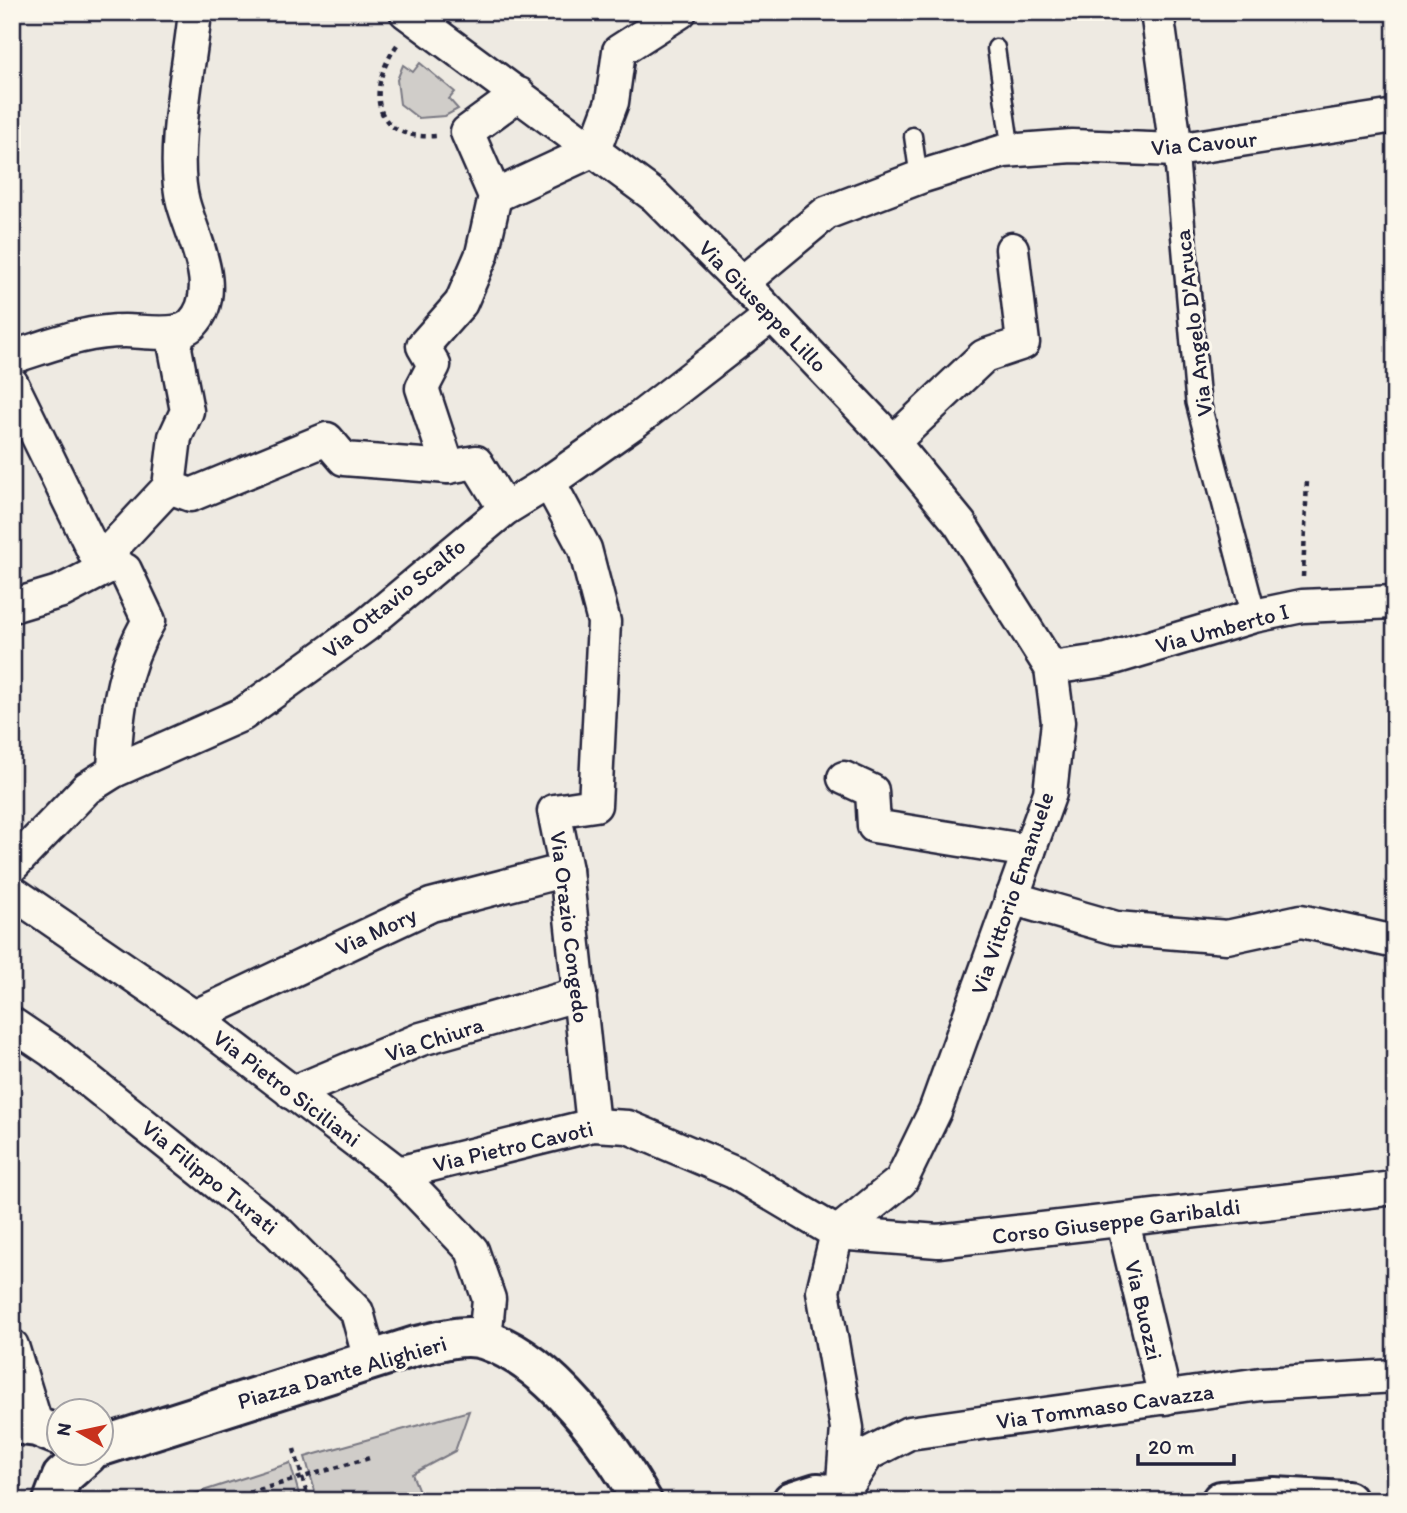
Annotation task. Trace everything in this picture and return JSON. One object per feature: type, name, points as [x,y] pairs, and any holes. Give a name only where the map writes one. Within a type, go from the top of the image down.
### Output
[{"type":"main road","name":"Piazza Dante Alighieri","points":[[116,1442],[416,1346],[463,1337],[485,1339],[519,1356],[549,1378],[599,1436],[642,1501]]},
{"type":"main road","points":[[53,1501],[62,1477],[72,1468]]},
{"type":"main road","points":[[792,1501],[817,1493],[844,1498]]},
{"type":"main road","points":[[1221,1501],[1347,1501]]},
{"type":"street","points":[[12,357],[94,331],[179,331],[192,324],[204,300],[204,268],[182,200],[178,149],[195,12]]},
{"type":"street","name":"Via Giuseppe Lillo","points":[[406,12],[501,85],[519,94],[656,197],[742,283],[892,442],[960,524],[1051,668]]},
{"type":"street","points":[[495,196],[594,150],[612,102],[619,51],[680,12]]},
{"type":"street","points":[[1157,12],[1176,150]]},
{"type":"street","points":[[448,467],[422,388],[434,365],[423,346],[461,303],[482,254],[495,196],[467,132],[519,94]]},
{"type":"street","name":"Via Cavour","points":[[742,283],[826,213],[919,178],[1011,151],[1072,146],[1176,150],[1395,116]]},
{"type":"street","name":"Via Angelo D'Aruca","points":[[1176,150],[1198,402],[1254,616]]},
{"type":"street","points":[[892,442],[984,356],[1023,343],[1012,249]]},
{"type":"street","name":"Via Ottavio Scalfo","points":[[12,866],[87,788],[114,771],[243,714],[365,626],[505,509],[549,482],[633,423],[772,315]]},
{"type":"street","points":[[110,566],[113,547],[169,487],[176,437],[187,411],[175,348],[179,331]]},
{"type":"street","points":[[12,384],[97,558],[110,566],[125,570],[149,621],[132,648],[116,723],[114,771]]},
{"type":"street","points":[[169,487],[191,495],[327,439],[344,459],[448,467],[476,462],[505,509]]},
{"type":"street","name":"Via Orazio Congedo","points":[[549,482],[585,549],[604,622],[595,805],[554,810],[566,870],[593,1125]]},
{"type":"street","points":[[12,606],[62,591],[110,566]]},
{"type":"street","name":"Via Umberto I","points":[[1051,668],[1107,660],[1254,616],[1302,606],[1395,602]]},
{"type":"street","name":"Via Vittorio Emanuele","points":[[837,1233],[901,1181],[934,1111],[1050,793],[1058,722],[1051,668]]},
{"type":"street","points":[[844,778],[872,791],[874,826],[1029,850]]},
{"type":"street","name":"Via Mory","points":[[194,1017],[431,905],[566,870]]},
{"type":"street","name":"Via Pietro Siciliani","points":[[12,892],[194,1017],[398,1173],[472,1250],[489,1299],[485,1339]]},
{"type":"street","points":[[1012,898],[1116,928],[1227,937],[1301,921],[1395,942]]},
{"type":"street","name":"Via Chiura","points":[[292,1093],[421,1039],[580,994]]},
{"type":"street","name":"Via Filippo Turati","points":[[12,1024],[52,1051],[277,1231],[357,1311],[370,1360]]},
{"type":"street","name":"Via Pietro Cavoti","points":[[398,1173],[593,1125],[628,1127],[734,1172],[837,1233]]},
{"type":"street","name":"Corso Giuseppe Garibaldi","points":[[837,1233],[938,1241],[1123,1222],[1395,1188]]},
{"type":"street","name":"Via Buozzi","points":[[1123,1222],[1165,1398]]},
{"type":"street","points":[[837,1233],[823,1291],[847,1429],[844,1498]]},
{"type":"street","points":[[12,1346],[36,1429]]},
{"type":"street","name":"Via Tommaso Cavazza","points":[[844,1498],[868,1454],[909,1433],[1261,1384],[1395,1376]]},
{"type":"lane","points":[[996,48],[1011,151]]},
{"type":"lane","points":[[912,136],[919,178]]},
{"type":"path","points":[[389,56],[381,70],[377,90],[379,111],[397,131],[418,138],[467,132]]},
{"type":"path","points":[[1302,606],[1307,480]]},
{"type":"path","points":[[294,1449],[309,1501]]},
{"type":"path","points":[[219,1501],[373,1457]]},
{"type":"shaded area","points":[[420,63],[455,92],[449,99],[458,109],[445,116],[418,118],[400,104],[397,80],[403,65],[413,72]]},
{"type":"shaded area","points":[[469,1411],[455,1451],[412,1474],[423,1501],[318,1501],[305,1457]]},
{"type":"shaded area","points":[[290,1463],[301,1501],[172,1501]]}]
